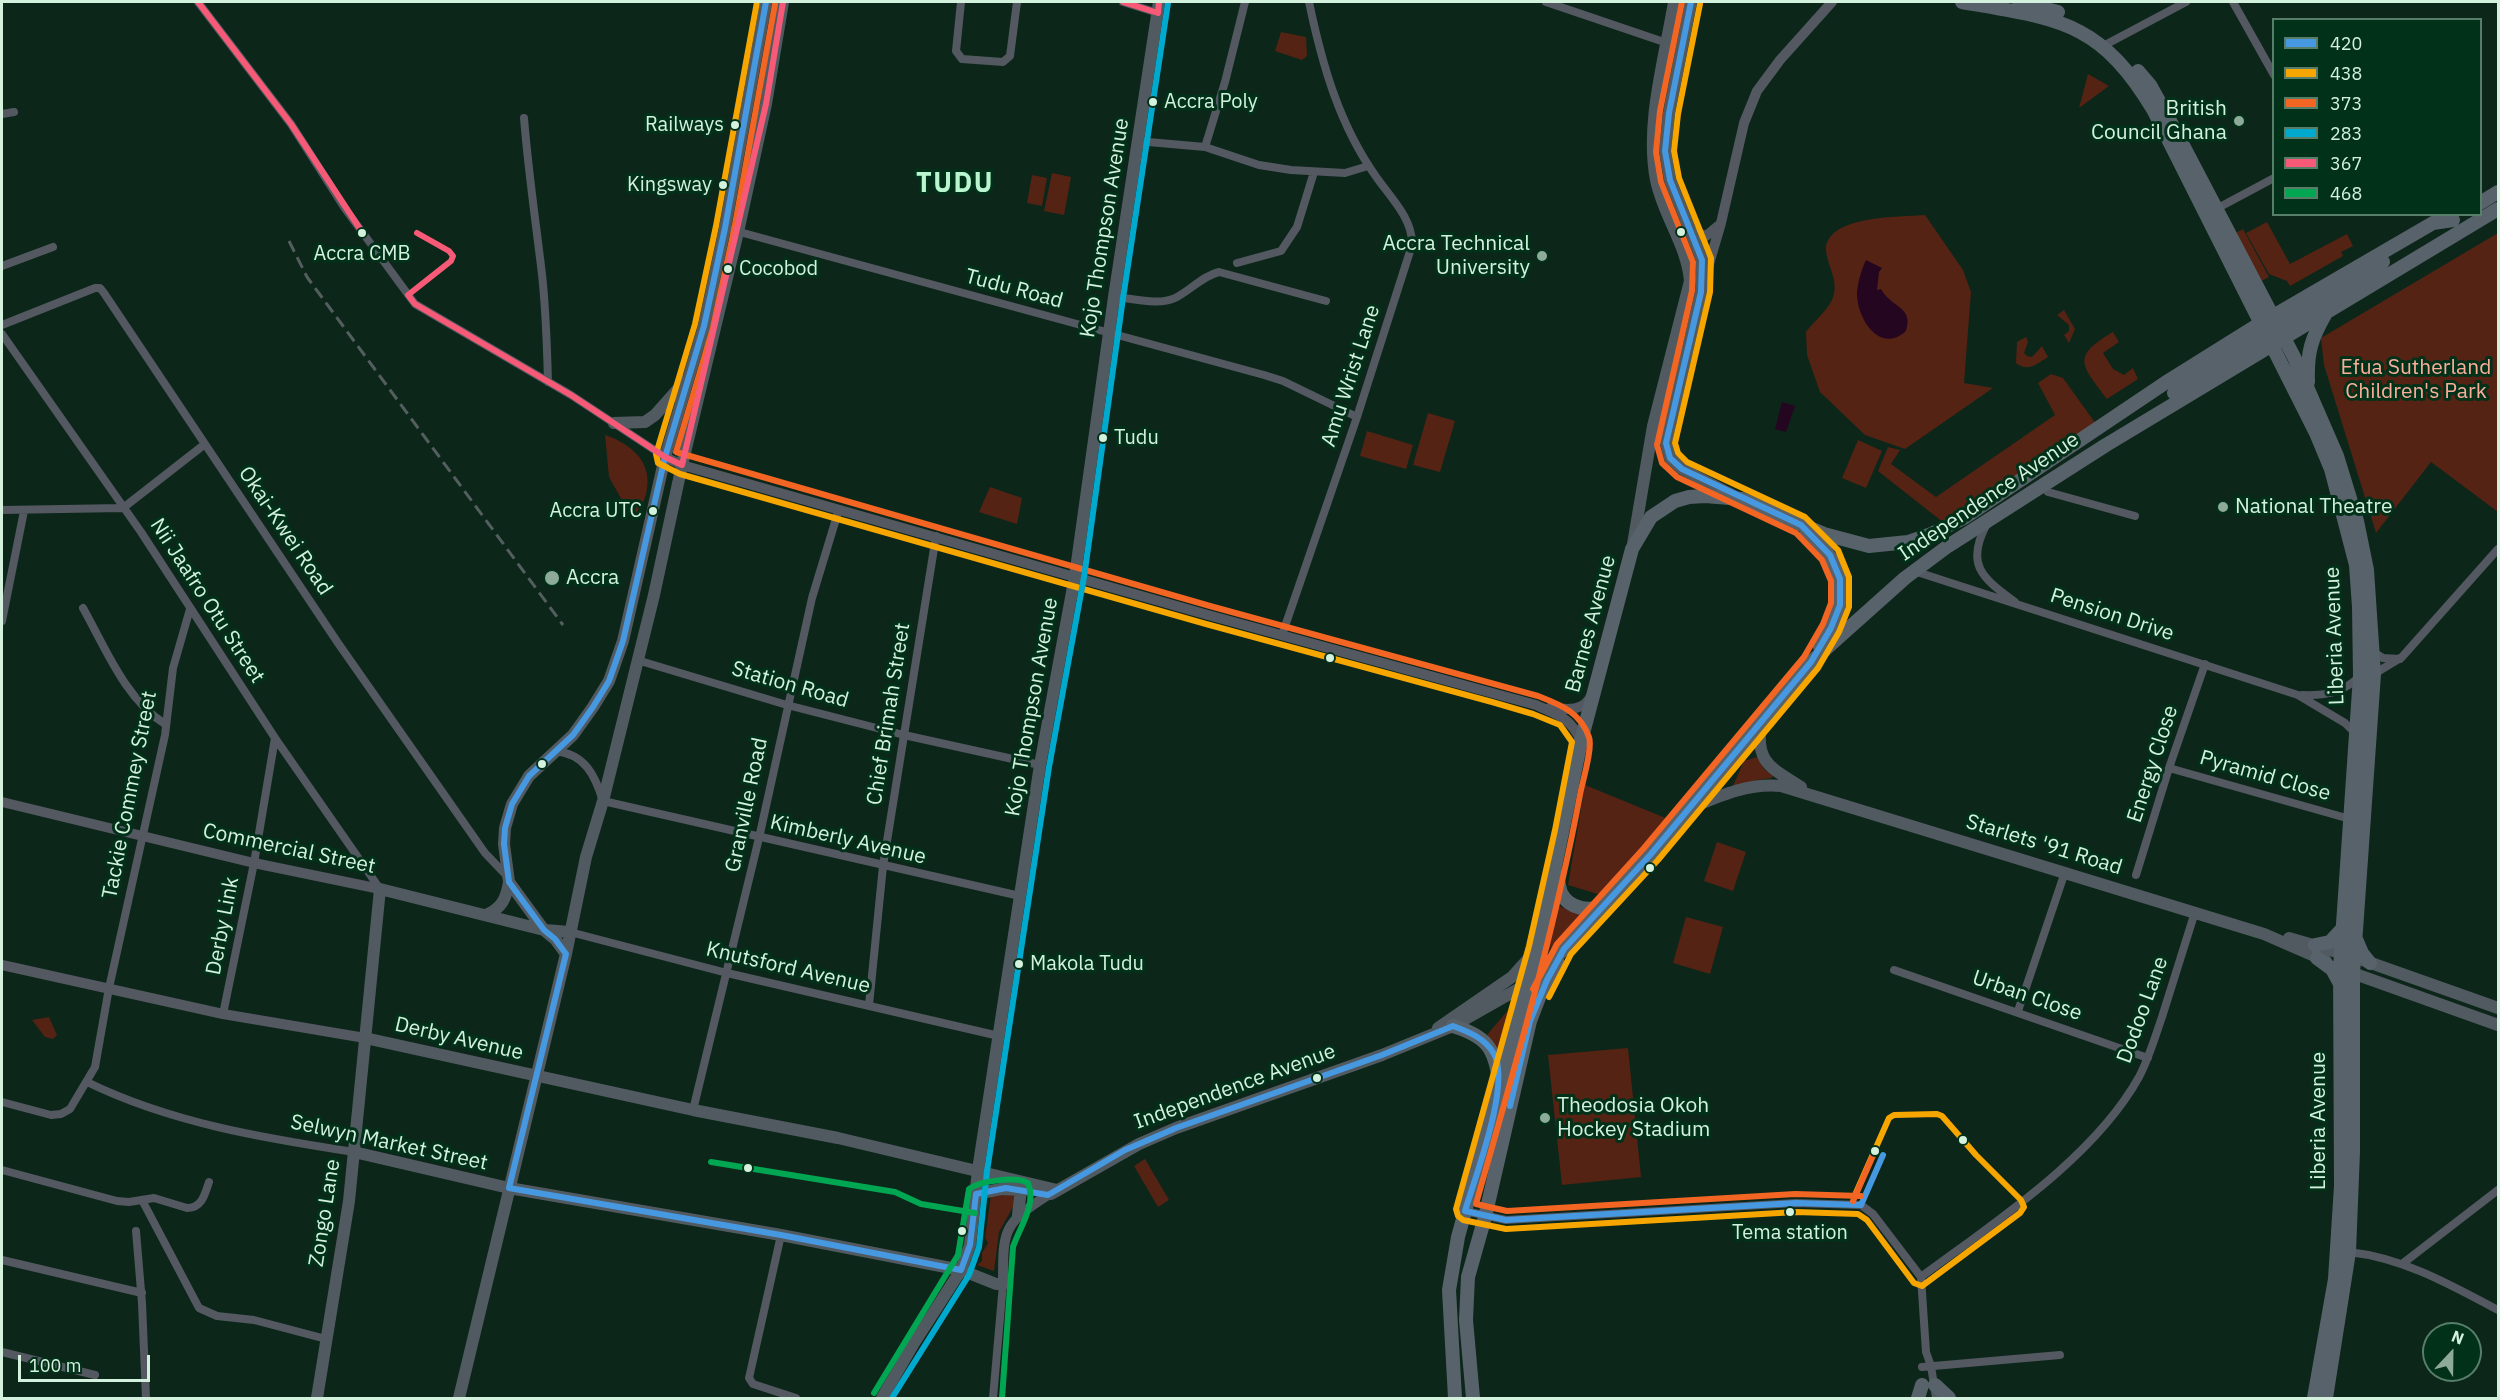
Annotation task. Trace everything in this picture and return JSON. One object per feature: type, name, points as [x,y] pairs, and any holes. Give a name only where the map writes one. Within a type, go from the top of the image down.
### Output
[{"type":"main road","points":[[486,915],[498,910],[504,901],[508,879],[504,843],[512,804],[529,776],[573,735],[609,681],[623,641],[665,457],[704,326],[725,228],[766,2]]},
{"type":"main road","points":[[459,1398],[566,954],[586,857],[603,801],[654,595],[766,104],[783,2]]},
{"type":"main road","name":"Barnes Avenue","points":[[1455,1398],[1449,1290],[1465,1211],[1538,948],[1581,741],[1632,549],[1653,426],[1690,281],[1687,263],[1662,204],[1653,164],[1654,125],[1674,2]]},
{"type":"main road","points":[[1690,2],[1669,113],[1665,151],[1670,180],[1702,260],[1701,292],[1688,354],[1666,435],[1666,443],[1670,458],[1683,469],[1742,500]]},
{"type":"main road","name":"Liberia Avenue","points":[[1962,2],[2042,16],[2072,27],[2106,44],[2154,111],[2270,337],[2327,459],[2356,565],[2367,675],[2355,938],[2347,955]]},
{"type":"main road","name":"Liberia Avenue","points":[[2019,2],[2035,4],[2071,17],[2106,44],[2150,85],[2276,321]]},
{"type":"main road","name":"Kojo Thompson Avenue","points":[[882,1398],[961,1270],[970,1245],[978,1170],[1040,765],[1075,576],[1137,141],[1159,7]]},
{"type":"main road","points":[[2482,202],[2499,192]]},
{"type":"main road","name":"Independence Avenue","points":[[2276,321],[2328,310],[2499,209]]},
{"type":"main road","points":[[2276,321],[2457,217]]},
{"type":"main road","points":[[2309,393],[2307,360],[2309,348],[2328,310]]},
{"type":"main road","name":"Independence Avenue","points":[[1632,549],[1651,517],[1675,501],[1705,496],[1742,500],[1801,525],[1853,543],[1869,546],[1908,542],[1931,534],[1964,518],[2165,383],[2270,337],[2276,321]]},
{"type":"main road","name":"Independence Avenue","points":[[1564,949],[1611,900],[1811,662],[1914,571],[1948,546],[2151,417],[2270,337],[2276,321]]},
{"type":"main road","name":"Liberia Avenue","points":[[2270,337],[2309,393],[2337,456],[2357,521],[2367,570],[2373,652],[2357,735],[2343,928],[2347,955],[2353,1152],[2349,1252],[2326,1398]]},
{"type":"main road","points":[[614,423],[633,423],[650,418],[690,376]]},
{"type":"main road","points":[[1801,525],[1830,555],[1840,579],[1841,594],[1837,617],[1811,662]]},
{"type":"main road","name":"Starlets '91 Road","points":[[1761,722],[1758,740],[1764,761],[1812,794]]},
{"type":"main road","name":"Starlets '91 Road","points":[[1688,809],[1743,788],[1764,784],[1781,786],[2316,951],[2347,955],[2499,1008]]},
{"type":"main road","points":[[1555,868],[1562,893],[1577,906],[1588,909],[1600,907],[1611,900]]},
{"type":"main road","points":[[508,879],[544,930],[555,939],[566,954]]},
{"type":"main road","name":"Commercial Street","points":[[380,889],[544,930],[570,932]]},
{"type":"main road","name":"Zongo Lane","points":[[317,1398],[354,1152],[380,889]]},
{"type":"main road","points":[[2340,984],[2332,969],[2316,951],[2330,942],[2343,928]]},
{"type":"main road","points":[[2355,938],[2370,963]]},
{"type":"main road","points":[[1433,1033],[1446,1020],[1512,977],[1538,948]]},
{"type":"main road","points":[[1433,1033],[1453,1026],[1527,984],[1564,949]]},
{"type":"main road","points":[[1473,1398],[1466,1296],[1468,1276],[1485,1217],[1530,1021],[1543,987],[1564,949]]},
{"type":"main road","name":"Starlets '91 Road","points":[[2316,951],[2347,971],[2499,1025]]},
{"type":"main road","name":"Liberia Avenue","points":[[2314,1398],[2335,1279],[2341,1186],[2340,984],[2347,971]]},
{"type":"main road","points":[[1453,1026],[1475,1034],[1489,1046],[1497,1062],[1500,1088]]},
{"type":"main road","name":"Independence Avenue","points":[[1052,1192],[1125,1150],[1176,1128],[1382,1055],[1433,1033]]},
{"type":"main road","name":"Derby Avenue","points":[[365,1038],[693,1110],[838,1138],[978,1170]]},
{"type":"main road","name":"Selwyn Market Street","points":[[354,1152],[509,1188],[782,1235],[961,1270],[996,1284],[1003,1284]]},
{"type":"main road","points":[[978,1170],[1052,1192]]},
{"type":"main road","points":[[976,1194],[1001,1189],[1052,1192]]},
{"type":"main road","points":[[1018,1215],[1021,1189]]},
{"type":"main road","points":[[1918,1398],[1929,1392],[1949,1398]]},
{"type":"street","points":[[198,2],[291,124],[346,210],[415,304],[548,382],[665,457],[682,465],[1536,705],[1567,710],[1579,707],[1589,700],[1594,688]]},
{"type":"street","points":[[961,2],[956,51],[962,59],[1003,62],[1010,56],[1017,2]]},
{"type":"street","points":[[1123,2],[1159,7]]},
{"type":"street","points":[[1205,147],[1225,82],[1245,2]]},
{"type":"street","name":"Amu Wrist Lane","points":[[1282,634],[1357,417],[1408,261],[1412,239],[1408,222],[1368,166],[1329,84],[1309,2]]},
{"type":"street","points":[[1546,2],[1667,43]]},
{"type":"street","points":[[1701,292],[1744,123],[1757,91],[1823,6],[1832,2]]},
{"type":"street","points":[[2106,44],[2186,2]]},
{"type":"street","points":[[2233,2],[2272,71]]},
{"type":"street","points":[[2,114],[14,112]]},
{"type":"street","points":[[525,118],[530,187],[545,307],[548,382]]},
{"type":"street","points":[[1137,141],[1205,147],[1259,165],[1314,172],[1345,173],[1368,166]]},
{"type":"street","points":[[1237,262],[1281,251],[1297,227],[1314,172]]},
{"type":"street","points":[[2216,209],[2272,179]]},
{"type":"street","points":[[1691,231],[1706,236],[1711,234],[1720,223]]},
{"type":"street","name":"Tudu Road","points":[[725,228],[1213,360],[1283,381],[1357,417]]},
{"type":"street","points":[[2,266],[53,248]]},
{"type":"street","points":[[1114,297],[1163,301],[1174,299],[1208,276],[1219,272],[1326,301]]},
{"type":"street","name":"Okai-Kwei Road","points":[[2,325],[100,288],[338,643],[484,853],[508,879]]},
{"type":"street","name":"Nii Jaafro Otu Street","points":[[2,334],[141,532],[275,738],[380,889]]},
{"type":"street","points":[[2,510],[123,508],[205,444]]},
{"type":"street","points":[[2048,492],[2135,516]]},
{"type":"street","name":"Granville Road","points":[[693,1110],[759,838],[812,598],[839,509]]},
{"type":"street","points":[[2,621],[24,511]]},
{"type":"street","points":[[1989,520],[1977,548],[1979,569],[1995,590],[2020,605]]},
{"type":"street","name":"Chief Brimah Street","points":[[869,1005],[883,866],[936,536]]},
{"type":"street","name":"Pension Drive","points":[[2298,696],[2328,695],[2349,687],[2401,658],[2499,549]]},
{"type":"street","name":"Pension Drive","points":[[1914,571],[2298,696],[2335,716],[2357,735]]},
{"type":"street","points":[[83,608],[121,676],[154,717],[165,724]]},
{"type":"street","name":"Tackie Commey Street","points":[[109,988],[165,735],[173,668],[190,609]]},
{"type":"street","points":[[2373,652],[2383,658],[2401,658]]},
{"type":"street","name":"Station Road","points":[[637,660],[787,705],[904,735],[1040,765]]},
{"type":"street","name":"Energy Close","points":[[2136,875],[2169,768],[2205,664]]},
{"type":"street","points":[[1536,705],[1564,717],[1572,724],[1581,741]]},
{"type":"street","name":"Derby Link","points":[[224,1014],[254,863],[275,738]]},
{"type":"street","points":[[554,751],[566,752],[580,759],[590,769],[603,801]]},
{"type":"street","name":"Pyramid Close","points":[[2169,768],[2350,819]]},
{"type":"street","name":"Kimberly Avenue","points":[[603,801],[1020,896]]},
{"type":"street","name":"Commercial Street","points":[[2,802],[254,863],[380,889]]},
{"type":"street","points":[[2018,1011],[2064,872]]},
{"type":"street","name":"Dodoo Lane","points":[[1921,1277],[2069,1162],[2102,1130],[2118,1109],[2148,1058],[2195,912]]},
{"type":"street","name":"Knutsford Avenue","points":[[570,932],[727,973],[999,1036]]},
{"type":"street","name":"Derby Avenue","points":[[2,965],[224,1014],[365,1038]]},
{"type":"street","name":"Urban Close","points":[[1894,970],[2018,1011],[2148,1058]]},
{"type":"street","points":[[2,1102],[51,1115],[61,1114],[70,1109],[95,1067],[109,988]]},
{"type":"street","name":"Selwyn Market Street","points":[[87,1082],[118,1097],[171,1116],[256,1136],[354,1152]]},
{"type":"street","points":[[2,1170],[117,1200],[142,1200],[147,1197],[192,1208],[201,1202],[209,1182]]},
{"type":"street","points":[[2402,1264],[2499,1190]]},
{"type":"street","points":[[993,1398],[1004,1246],[1008,1232],[1018,1215],[1052,1192]]},
{"type":"street","points":[[142,1200],[199,1308],[216,1316],[254,1320],[326,1339]]},
{"type":"street","points":[[1465,1211],[1506,1220],[1796,1203],[1861,1205],[1873,1214],[1921,1277],[1929,1392]]},
{"type":"street","points":[[136,1231],[142,1293],[146,1398]]},
{"type":"street","points":[[782,1235],[750,1378],[753,1384],[796,1398]]},
{"type":"street","points":[[2349,1252],[2381,1256],[2402,1264],[2445,1282],[2499,1310]]},
{"type":"street","points":[[2,1260],[142,1293]]},
{"type":"street","points":[[2,1352],[95,1375]]},
{"type":"street","points":[[1926,1367],[2060,1355]]},
{"type":"street","points":[[1926,1367],[1929,1392]]},
{"type":"green space","points":[[1281,32],[1306,37],[1307,56],[1302,60],[1275,51]]},
{"type":"green space","points":[[2088,74],[2109,86],[2079,108]]},
{"type":"green space","points":[[1052,173],[1071,177],[1064,215],[1044,211]]},
{"type":"green space","points":[[1032,175],[1047,178],[1042,206],[1027,203]]},
{"type":"green space","points":[[1925,215],[1963,270],[1971,292],[1964,383],[1993,388],[1905,449],[1865,435],[1820,392],[1807,355],[1806,332],[1832,300],[1835,287],[1826,251],[1829,239],[1837,230],[1866,220]]},
{"type":"green space","points":[[2267,222],[2290,264],[2347,234],[2353,246],[2341,252],[2343,256],[2290,286],[2287,281],[2269,274],[2246,233]]},
{"type":"green space","points":[[2243,229],[2269,277],[2258,283],[2232,235]]},
{"type":"green space","name":"Efua Sutherland Children's Park","points":[[2498,233],[2498,512],[2431,462],[2376,533],[2324,365],[2321,338]]},
{"type":"green space","points":[[2064,310],[2075,329],[2069,343],[2064,335],[2069,331],[2069,325],[2057,315]]},
{"type":"green space","points":[[2113,332],[2119,342],[2103,353],[2113,369],[2124,375],[2133,368],[2138,379],[2107,399],[2091,378],[2084,362],[2090,348]]},
{"type":"green space","points":[[2026,337],[2028,342],[2024,353],[2027,356],[2032,357],[2042,346],[2048,357],[2029,367],[2016,363],[2017,342]]},
{"type":"green space","points":[[2051,374],[2063,378],[2096,424],[1944,523],[1878,471],[1888,447],[1900,450],[1891,464],[1936,497],[2055,415],[2038,383]]},
{"type":"green space","points":[[1428,413],[1455,421],[1440,472],[1413,465]]},
{"type":"green space","points":[[1367,431],[1413,445],[1406,469],[1360,456]]},
{"type":"green space","points":[[605,435],[632,449],[644,464],[647,473],[648,483],[645,497],[633,520],[609,477]]},
{"type":"green space","points":[[1858,440],[1882,451],[1866,488],[1842,478]]},
{"type":"green space","points":[[990,487],[1022,498],[1017,524],[979,512]]},
{"type":"green space","points":[[1757,757],[1764,769],[1773,775],[1772,778],[1732,788],[1744,761]]},
{"type":"green space","points":[[1585,785],[1668,819],[1601,895],[1568,885]]},
{"type":"green space","points":[[1717,842],[1746,852],[1733,891],[1704,881]]},
{"type":"green space","points":[[1554,892],[1559,906],[1585,917],[1538,959]]},
{"type":"green space","points":[[1686,917],[1723,927],[1710,974],[1673,963]]},
{"type":"green space","points":[[1508,1010],[1499,1053],[1487,1035]]},
{"type":"green space","points":[[49,1017],[57,1035],[53,1039],[45,1037],[32,1020]]},
{"type":"green space","name":"Theodosia Okoh Hockey Stadium","points":[[1628,1048],[1641,1177],[1562,1185],[1548,1055]]},
{"type":"green space","points":[[1145,1159],[1169,1200],[1158,1207],[1134,1166]]},
{"type":"green space","points":[[1002,1193],[1003,1196],[1007,1193],[1017,1195],[999,1232],[994,1271],[977,1265],[982,1261],[982,1253],[988,1243],[985,1238],[991,1195]]},
{"type":"shaded area","points":[[1866,260],[1882,268],[1879,272],[1877,290],[1881,289],[1907,317],[1906,331],[1896,337],[1887,339],[1879,336],[1865,322],[1861,312],[1857,292]]},
{"type":"shaded area","points":[[1782,402],[1795,406],[1786,432],[1775,429]]},
{"type":"railway","points":[[289,241],[307,277],[563,625]]},
{"type":"transit line","name":"367","points":[[198,2],[291,124],[364,235]]},
{"type":"transit line","name":"438","points":[[757,2],[716,226],[695,324],[656,454],[658,463],[680,474],[1206,624],[1492,702],[1560,725],[1572,742],[1555,830],[1529,946],[1456,1209],[1458,1216],[1463,1220],[1506,1229],[1796,1212],[1858,1214],[1867,1220],[1914,1283],[1922,1286],[2020,1213],[2024,1207],[2021,1200],[1976,1155],[1942,1116],[1937,1114],[1894,1115],[1889,1118],[1855,1195]]},
{"type":"transit line","name":"420","points":[[766,2],[725,228],[704,326],[665,457],[623,641],[609,681],[593,707],[573,735],[529,776],[512,804],[505,828],[504,844],[509,882],[544,930],[555,939],[566,954],[509,1188],[781,1235],[961,1270],[970,1245],[976,1194],[1006,1188],[1048,1195],[1125,1150],[1176,1128],[1382,1055],[1453,1026],[1471,1033],[1486,1044],[1494,1054],[1498,1068],[1498,1086],[1490,1131],[1465,1211],[1506,1220],[1796,1203],[1861,1205]]},
{"type":"transit line","name":"367","points":[[417,233],[449,251],[453,256],[451,261],[408,295],[415,304],[571,395],[665,457],[682,465],[766,104],[783,2]]},
{"type":"transit line","name":"367","points":[[1123,2],[1158,13],[1159,2]]},
{"type":"transit line","name":"373","points":[[1533,989],[1557,944],[1644,848],[1804,657],[1823,624],[1831,603],[1831,581],[1822,560],[1796,533],[1677,477],[1662,463],[1657,445],[1692,291],[1693,262],[1661,182],[1656,152],[1660,111],[1682,2]]},
{"type":"transit line","name":"420","points":[[1510,1106],[1530,1021],[1547,980],[1564,949],[1651,854],[1811,662],[1831,628],[1840,605],[1840,579],[1830,555],[1801,525],[1682,469],[1670,458],[1666,443],[1701,292],[1702,260],[1670,180],[1665,151],[1669,113],[1691,2]]},
{"type":"transit line","name":"283","points":[[892,1398],[969,1275],[979,1247],[987,1171],[1049,767],[1084,577],[1123,298],[1168,3]]},
{"type":"transit line","name":"373","points":[[775,4],[734,230],[713,328],[676,452],[1210,606],[1538,696],[1569,710],[1580,721],[1589,737],[1588,757],[1546,950],[1476,1204],[1507,1211],[1795,1194],[1861,1196]]},
{"type":"transit line","name":"438","points":[[1549,997],[1571,954],[1658,860],[1818,668],[1839,632],[1849,607],[1849,577],[1838,550],[1805,517],[1687,462],[1678,453],[1675,443],[1710,292],[1711,258],[1679,178],[1674,151],[1678,114],[1700,4]]},
{"type":"transit line","name":"373","points":[[1853,1201],[1875,1151]]},
{"type":"transit line","name":"420","points":[[1861,1205],[1883,1155]]},
{"type":"transit line","name":"468","points":[[711,1162],[895,1192],[921,1204],[975,1213]]},
{"type":"transit line","name":"468","points":[[874,1393],[958,1255],[969,1189],[989,1182],[1016,1180],[1028,1183],[1030,1200],[1013,1247],[1002,1398]]},
{"type":"place","name":"Accra Poly","points":[[1153,102]]},
{"type":"place","name":"British Council Ghana","points":[[2239,121]]},
{"type":"place","name":"Railways","points":[[735,125]]},
{"type":"place","name":"Kingsway","points":[[723,185]]},
{"type":"place","name":"Accra CMB","points":[[362,233]]},
{"type":"place","name":"Accra Technical University","points":[[1542,256]]},
{"type":"place","name":"Cocobod","points":[[728,269]]},
{"type":"place","name":"Tudu","points":[[1103,438]]},
{"type":"place","name":"National Theatre","points":[[2223,507]]},
{"type":"place","name":"Accra UTC","points":[[653,511]]},
{"type":"place","name":"Accra","points":[[552,578]]},
{"type":"place","name":"Makola Tudu","points":[[1019,964]]},
{"type":"place","name":"Theodosia Okoh Hockey Stadium","points":[[1545,1118]]},
{"type":"place","name":"Tema station","points":[[1790,1212]]},
{"type":"district","name":"TUDU","points":[[955,184]]}]
